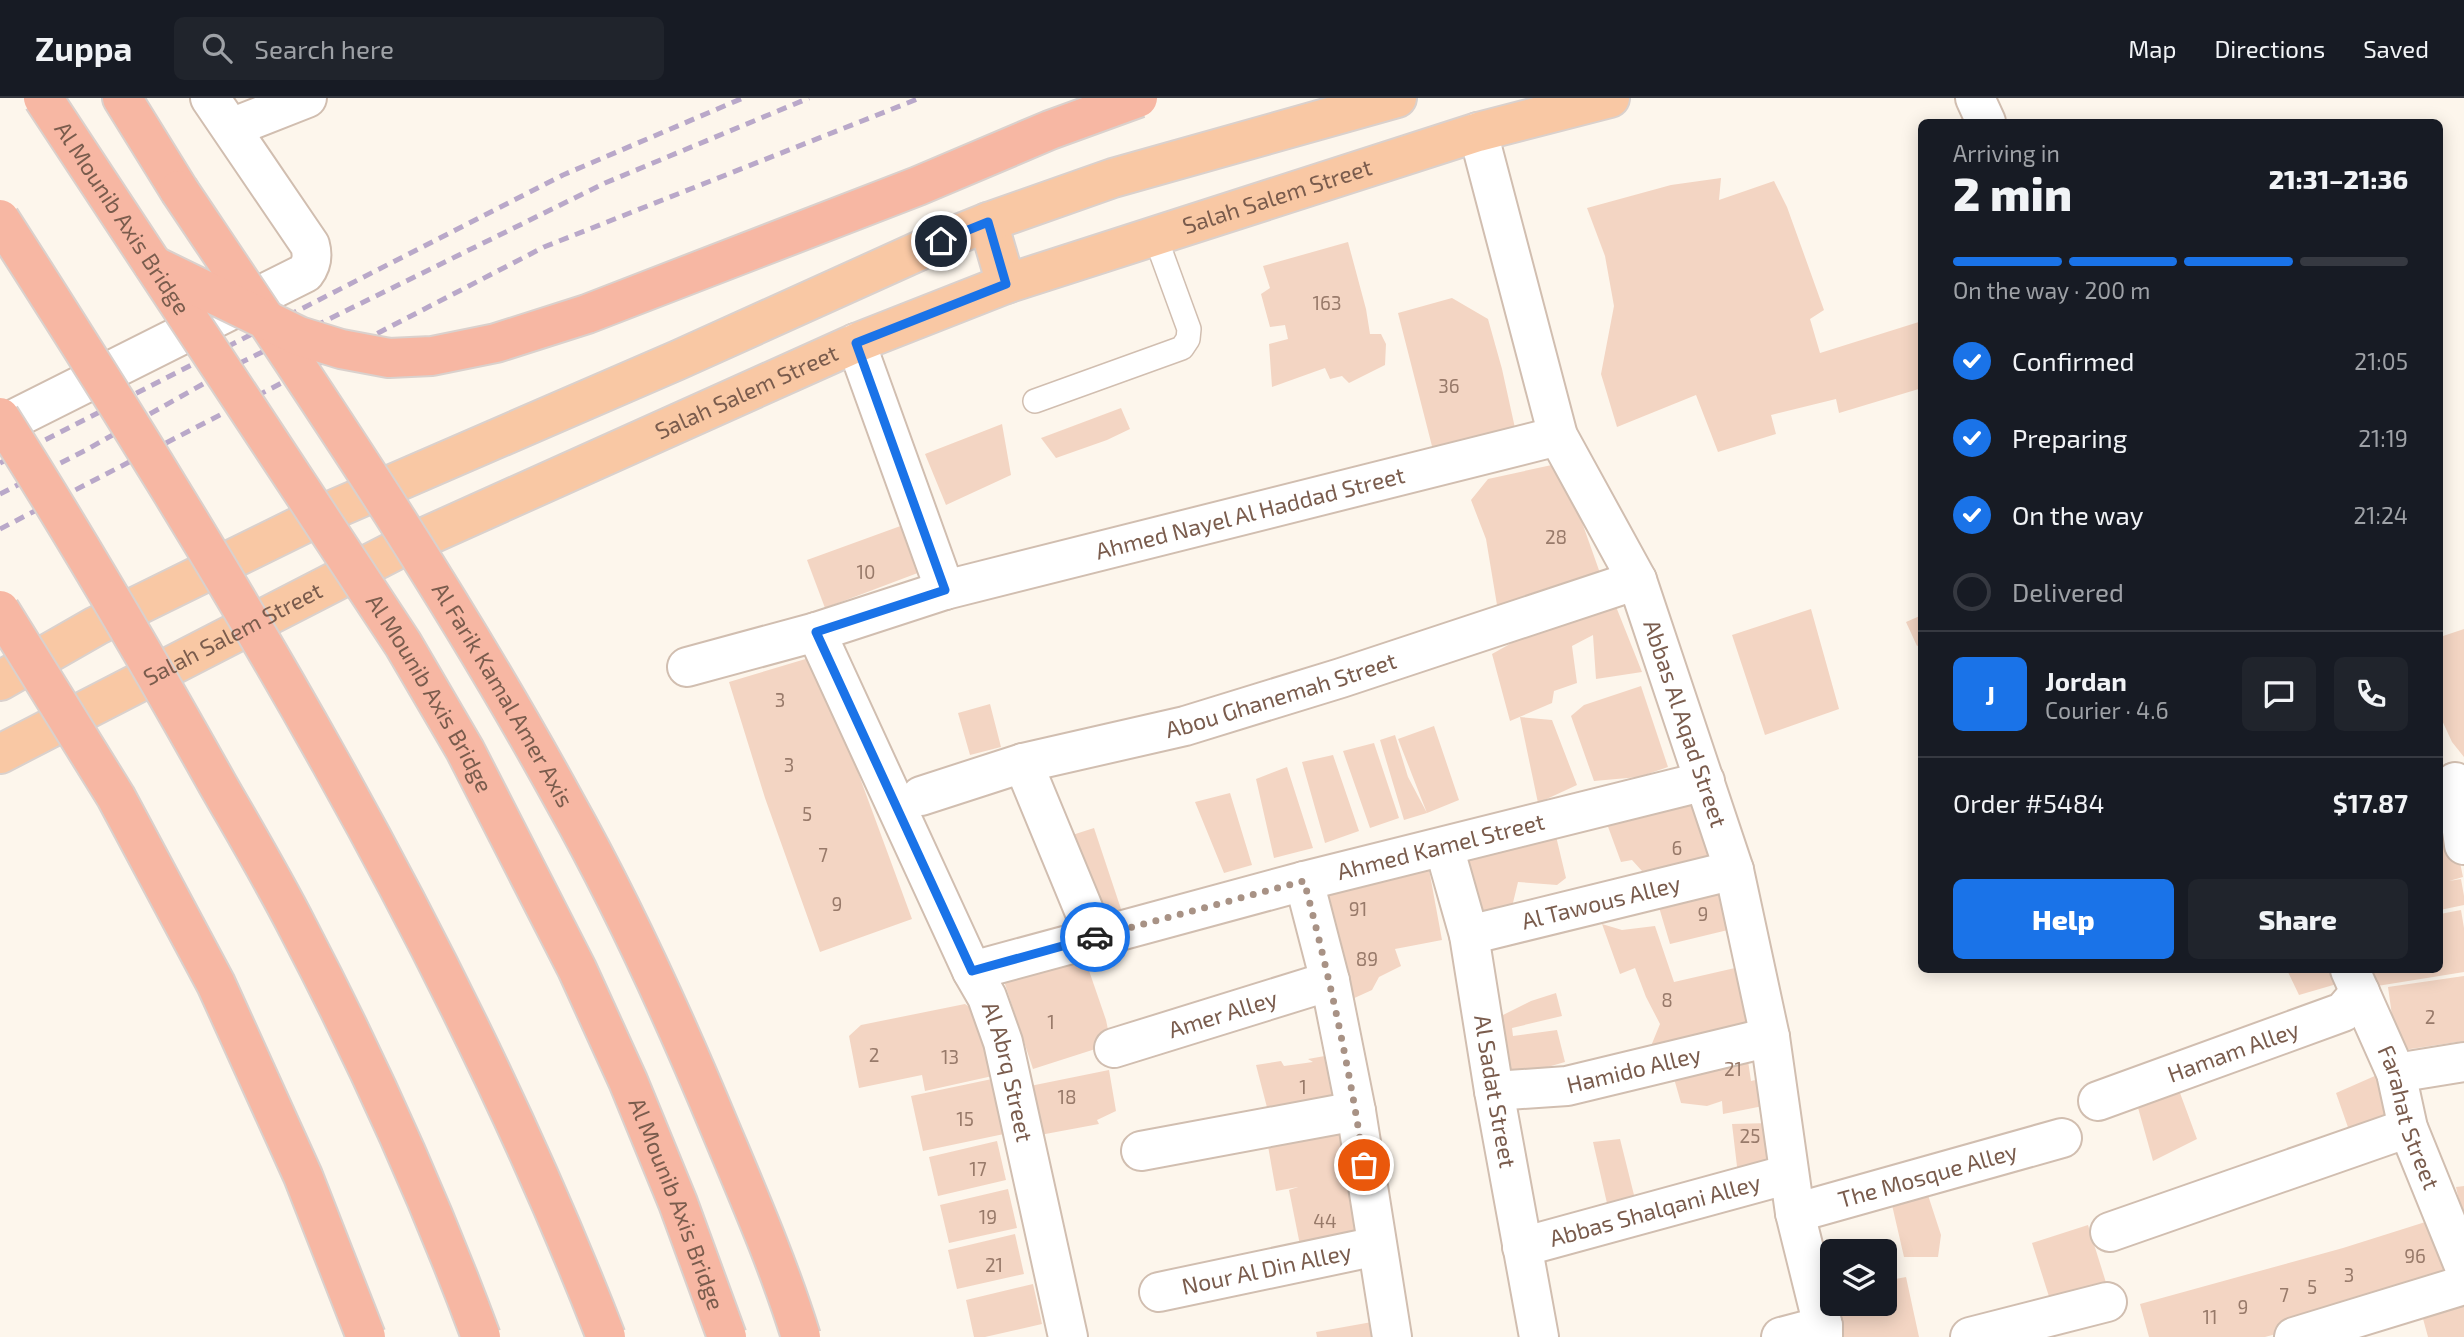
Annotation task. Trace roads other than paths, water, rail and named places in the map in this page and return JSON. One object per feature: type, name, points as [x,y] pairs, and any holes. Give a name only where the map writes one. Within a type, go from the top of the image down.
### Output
[{"type":"highway","name":"Al Mounib Axis Bridge","points":[[43,98],[403,644],[471,762],[571,957],[628,1081],[678,1203],[727,1337]]},
{"type":"highway","name":"Al Farik Kamal Amer Axis","points":[[121,98],[179,190],[358,457],[499,686],[566,803],[628,923],[690,1056],[747,1193],[801,1337]]},
{"type":"highway","points":[[153,265],[299,336],[341,349],[389,358],[432,356],[496,343],[587,314],[918,186],[1050,130],[1138,98]]},
{"type":"highway","points":[[0,681],[96,625],[330,511],[988,222],[1113,178],[1397,98]]},
{"type":"highway","name":"Salah Salem Street","points":[[0,754],[398,549],[856,343],[1006,284],[1478,132],[1609,98]]},
{"type":"highway","points":[[0,219],[80,344],[276,666],[396,881],[484,1055],[565,1232],[606,1337]]},
{"type":"highway","points":[[988,222],[1006,284]]},
{"type":"highway","points":[[0,417],[81,547],[298,928],[382,1099],[457,1272],[481,1337]]},
{"type":"highway","points":[[0,610],[116,797],[216,984],[303,1176],[366,1337]]},
{"type":"street","points":[[0,426],[305,273],[312,260],[310,245],[221,113],[307,98]]},
{"type":"street","points":[[1975,98],[1985,119]]},
{"type":"street","name":"Abbas Al Aqad Street","points":[[1478,132],[1558,436],[1637,580],[1734,870],[1770,1037],[1795,1213],[1823,1331]]},
{"type":"street","points":[[856,343],[945,590]]},
{"type":"street","name":"Ahmed Nayel Al Haddad Street","points":[[687,667],[816,632],[945,590],[1558,436]]},
{"type":"street","name":"Abou Ghanemah Street","points":[[921,796],[1023,763],[1185,726],[1341,678],[1637,580]]},
{"type":"street","name":"Al Abrq Street","points":[[816,632],[972,971],[987,997],[1003,1042],[1068,1337]]},
{"type":"street","points":[[1023,763],[1095,937]]},
{"type":"street","name":"Ahmed Kamel Street","points":[[972,971],[1304,881],[1705,781]]},
{"type":"street","points":[[2453,783],[2464,845]]},
{"type":"street","name":"Al Sadat Street","points":[[1444,847],[1469,935],[1494,1091],[1539,1337]]},
{"type":"street","name":"Al Tawous Alley","points":[[1469,935],[1734,870]]},
{"type":"street","points":[[1304,881],[1330,981],[1356,1111],[1392,1337]]},
{"type":"street","name":"Amer Alley","points":[[1114,1048],[1330,981]]},
{"type":"street","name":"Farahat Street","points":[[2355,981],[2396,1073],[2408,1128],[2449,1188],[2464,1266]]},
{"type":"street","name":"Hamam Alley","points":[[2098,1101],[2343,1012],[2355,981]]},
{"type":"street","name":"Hamido Alley","points":[[1494,1091],[1567,1086],[1770,1037]]},
{"type":"street","points":[[2396,1073],[2464,1062]]},
{"type":"street","points":[[1141,1151],[1356,1111]]},
{"type":"street","points":[[2110,1232],[2408,1128]]},
{"type":"street","name":"The Mosque Alley","points":[[1795,1213],[2063,1138]]},
{"type":"street","name":"Abbas Shalqani Alley","points":[[1522,1247],[1790,1174]]},
{"type":"street","name":"Nour Al Din Alley","points":[[1159,1292],[1377,1246]]},
{"type":"street","points":[[2294,1337],[2464,1285]]},
{"type":"street","points":[[1970,1337],[2107,1302]]},
{"type":"street","points":[[1781,1337],[1823,1331]]},
{"type":"lane","points":[[1035,401],[1182,348],[1188,339],[1189,329],[1155,236]]},
{"type":"railway","points":[[0,463],[563,175],[743,98]]},
{"type":"railway","points":[[0,494],[86,450],[242,362],[605,183],[809,98]]},
{"type":"railway","points":[[0,529],[544,247],[920,98]]}]
